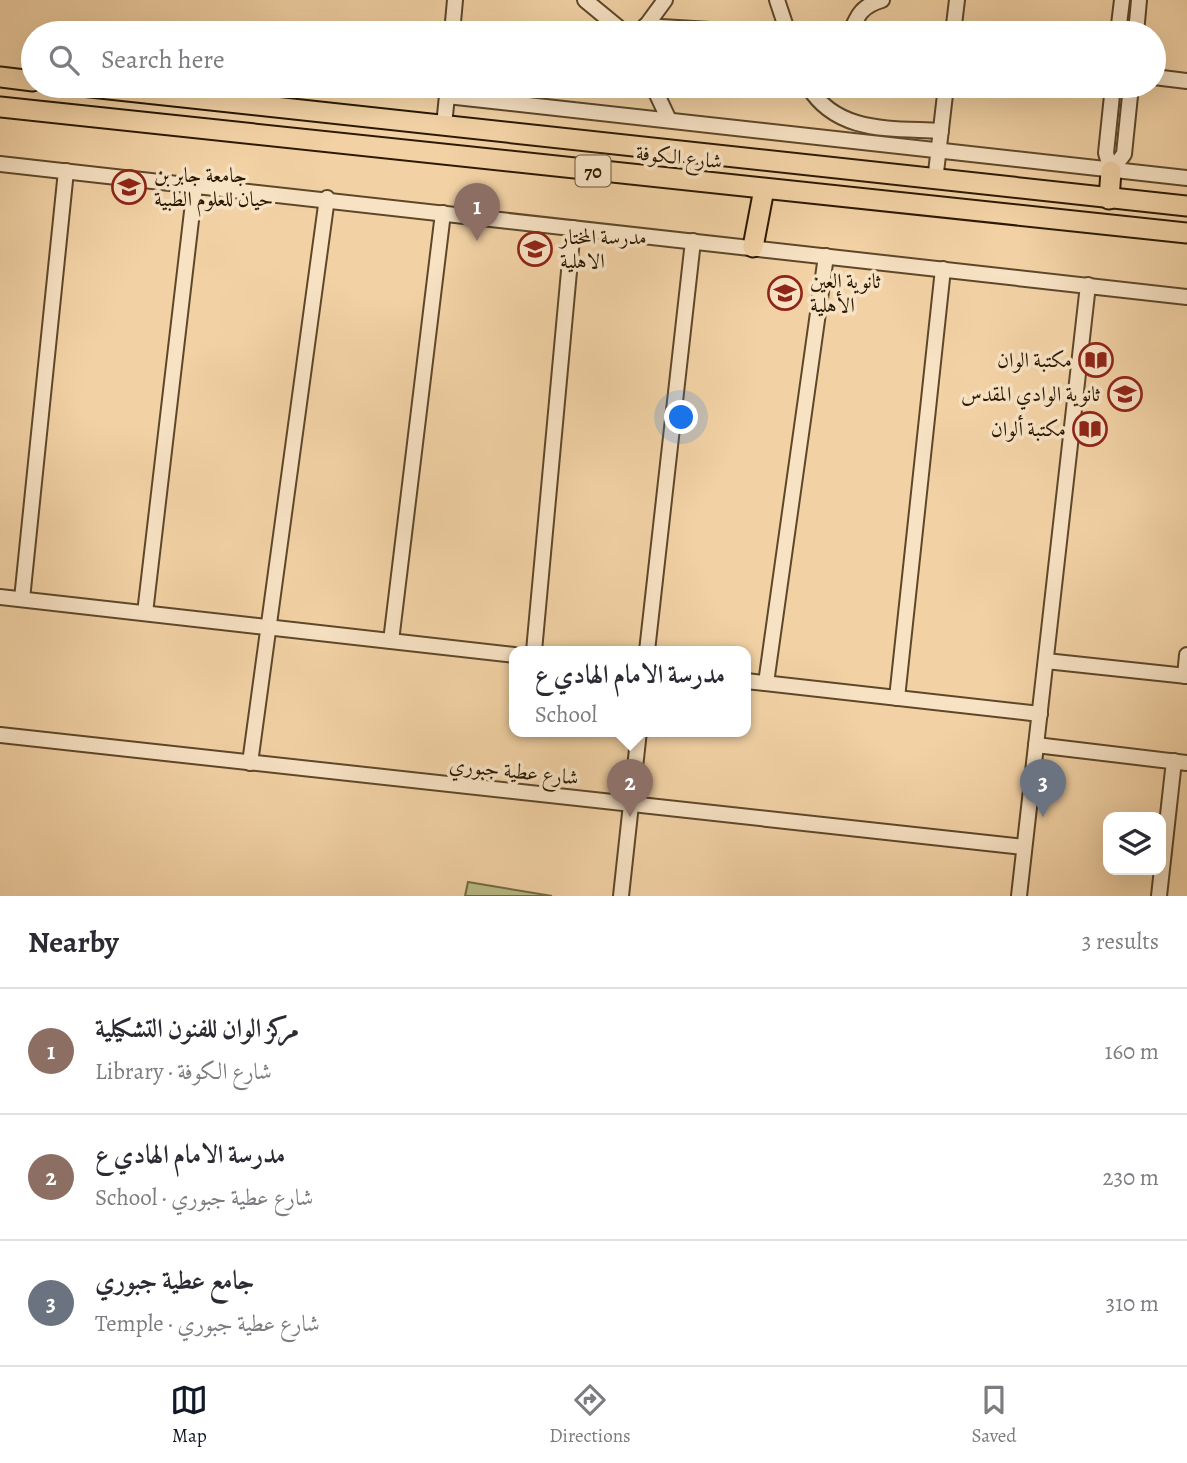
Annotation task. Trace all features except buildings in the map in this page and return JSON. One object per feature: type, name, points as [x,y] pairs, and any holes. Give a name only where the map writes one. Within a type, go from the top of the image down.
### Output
[{"type":"highway","points":[[0,77],[21,79]]},
{"type":"highway","name":"شارع الكوفة","points":[[193,98],[934,181],[1187,206]]},
{"type":"highway","name":"شارع الكوفة","points":[[0,107],[1187,233]]},
{"type":"highway","points":[[1109,199],[1111,171]]},
{"type":"highway","points":[[753,247],[764,189]]},
{"type":"street","points":[[453,21],[455,0]]},
{"type":"street","points":[[585,0],[610,21]]},
{"type":"street","points":[[649,21],[664,0]]},
{"type":"street","points":[[777,0],[784,21]]},
{"type":"street","points":[[855,21],[859,11],[867,4],[882,0]]},
{"type":"street","points":[[954,21],[957,0]]},
{"type":"street","points":[[1119,21],[1122,0]]},
{"type":"street","points":[[1137,21],[1139,0]]},
{"type":"street","points":[[1166,79],[1187,81]]},
{"type":"street","points":[[444,125],[447,98]]},
{"type":"street","points":[[501,98],[669,120],[1187,178]]},
{"type":"street","points":[[659,98],[669,120]]},
{"type":"street","points":[[815,98],[834,115],[857,125],[941,131]]},
{"type":"street","points":[[934,181],[945,98]]},
{"type":"street","points":[[1111,171],[1106,153],[1112,98]]},
{"type":"street","points":[[1111,171],[1124,154],[1130,98]]},
{"type":"street","points":[[0,164],[327,198],[1187,296]]},
{"type":"street","points":[[22,599],[66,171]]},
{"type":"street","points":[[145,613],[195,186]]},
{"type":"street","points":[[250,763],[327,198]]},
{"type":"street","points":[[391,641],[443,213]]},
{"type":"street","points":[[534,646],[573,228]]},
{"type":"street","points":[[648,646],[693,241]]},
{"type":"street","points":[[765,683],[826,256]]},
{"type":"street","points":[[897,698],[943,269]]},
{"type":"street","points":[[1019,896],[1088,285]]},
{"type":"street","points":[[0,597],[509,654]]},
{"type":"street","points":[[1046,661],[1186,676],[1187,655]]},
{"type":"street","points":[[751,682],[1040,714]]},
{"type":"street","name":"شارع عطية جبوري","points":[[0,736],[1024,847]]},
{"type":"street","points":[[621,896],[638,737]]},
{"type":"street","points":[[1036,745],[1181,762],[1159,896]]},
{"type":"green space","points":[[468,882],[552,896],[465,896]]},
{"type":"place","name":"جامعة جابر بن حيان للعلوم الطبية","points":[[129,187]]},
{"type":"place","name":"مركز الوان للفنون التشكيلية","points":[[477,241]]},
{"type":"place","name":"مدرسة المختار الاهلية","points":[[535,249]]},
{"type":"place","name":"ثانوية العين الأهلية","points":[[785,293]]},
{"type":"place","name":"مكتبة الوان","points":[[1096,360]]},
{"type":"place","name":"ثانوية الوادي المقدس","points":[[1125,394]]},
{"type":"place","name":"مكتبة ألوان","points":[[1090,429]]},
{"type":"place","name":"مدرسة الامام الهادي ع","points":[[630,817]]},
{"type":"place","name":"جامع عطية جبوري","points":[[1043,817]]}]
